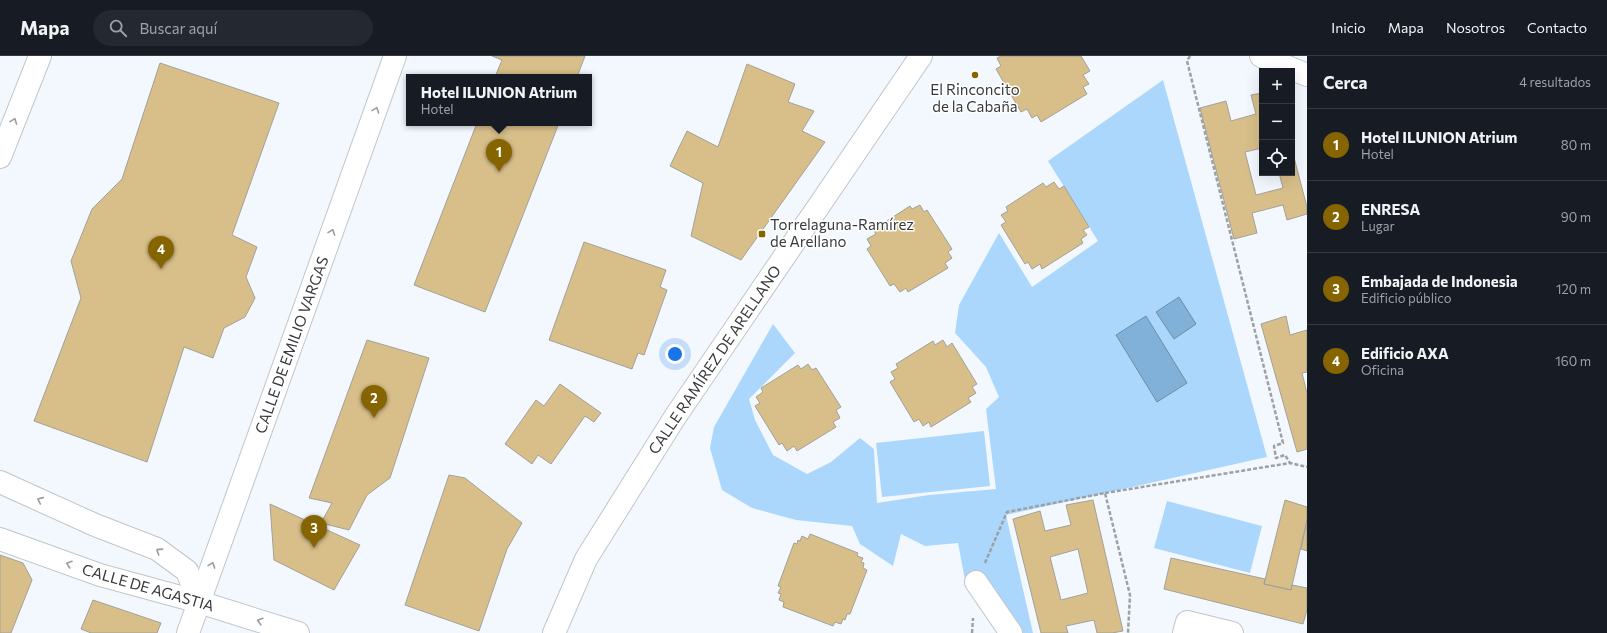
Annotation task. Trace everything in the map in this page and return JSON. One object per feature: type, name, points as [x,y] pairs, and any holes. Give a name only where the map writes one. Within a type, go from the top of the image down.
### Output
[{"type":"main road","points":[[0,157],[40,56]]},
{"type":"main road","name":"CALLE DE EMILIO VARGAS","points":[[188,633],[395,56]]},
{"type":"main road","name":"CALLE RAMÍREZ DE ARELLANO","points":[[554,633],[586,559],[675,417],[921,56]]},
{"type":"main road","points":[[1261,56],[1307,75]]},
{"type":"main road","points":[[0,482],[95,525],[157,548],[187,571],[199,602]]},
{"type":"main road","name":"CALLE DE AGASTIA","points":[[0,540],[100,575],[199,602],[298,633]]},
{"type":"main road","points":[[976,582],[1011,633]]},
{"type":"main road","points":[[1186,628],[1232,633]]},
{"type":"path","points":[[1190,56],[1187,61],[1283,443],[1274,446],[1276,458],[1285,455],[1290,463]]},
{"type":"path","points":[[972,633],[976,582],[1007,512],[1105,493],[1290,463],[1307,467]]},
{"type":"path","points":[[1105,493],[1130,595],[1128,633]]},
{"type":"shaded area","points":[[1163,80],[1267,457],[1006,515],[1033,633],[1000,633],[965,580],[958,543],[925,546],[901,534],[893,566],[860,544],[852,526],[796,520],[752,508],[722,490],[710,448],[714,427],[773,324],[795,353],[749,399],[755,420],[773,455],[807,474],[831,462],[860,438],[874,449],[877,503],[929,495],[996,489],[986,409],[999,397],[986,367],[955,333],[959,305],[999,233],[1032,287],[1098,241],[1048,161]]},
{"type":"shaded area","points":[[1179,297],[1196,324],[1174,339],[1156,312]]},
{"type":"shaded area","points":[[1146,316],[1187,383],[1157,402],[1116,335]]},
{"type":"shaded area","points":[[984,431],[990,486],[882,497],[876,443]]},
{"type":"shaded area","points":[[1167,501],[1262,526],[1250,573],[1154,548]]},
{"type":"building","points":[[492,56],[585,56],[578,74],[496,74],[502,60]]},
{"type":"building","points":[[1001,56],[1081,56],[1090,71],[1083,75],[1089,84],[1083,87],[1087,94],[1041,122],[1037,115],[1032,118],[1027,109],[1021,112],[996,69],[1001,66],[997,58]]},
{"type":"building","points":[[160,63],[279,103],[232,235],[257,247],[246,277],[255,298],[245,317],[224,328],[213,358],[184,347],[147,462],[34,421],[81,298],[71,261],[92,209],[122,179]]},
{"type":"building","points":[[747,64],[795,84],[788,102],[814,111],[802,131],[825,142],[741,260],[691,236],[703,183],[670,166],[687,131],[718,147]]},
{"type":"building","points":[[1259,94],[1259,149],[1245,152],[1256,195],[1283,188],[1280,176],[1295,176],[1295,161],[1307,207],[1307,214],[1287,220],[1283,205],[1252,213],[1257,233],[1234,239],[1200,108],[1226,101],[1231,121],[1256,114],[1251,95]]},
{"type":"building","points":[[476,126],[558,126],[485,312],[414,285]]},
{"type":"building","points":[[1054,182],[1059,189],[1064,186],[1089,227],[1083,230],[1087,235],[1081,239],[1083,243],[1042,269],[1040,264],[1032,269],[1028,262],[1025,264],[1001,225],[1006,222],[1001,215],[1008,211],[1006,207],[1043,183],[1046,187]]},
{"type":"building","points":[[920,205],[924,212],[927,210],[952,249],[948,252],[952,258],[945,263],[948,268],[908,292],[906,288],[900,292],[894,284],[890,286],[867,249],[871,246],[867,239],[876,234],[873,230],[910,206],[912,209]]},
{"type":"building","points":[[584,242],[666,270],[660,287],[667,290],[644,355],[638,353],[632,369],[549,340]]},
{"type":"building","points":[[1286,316],[1290,335],[1307,330],[1307,372],[1302,373],[1307,393],[1307,449],[1297,452],[1261,324]]},
{"type":"building","points":[[367,340],[429,358],[390,478],[367,495],[349,530],[321,523],[332,503],[309,498]]},
{"type":"building","points":[[943,340],[947,347],[952,343],[977,384],[972,387],[976,393],[968,398],[971,402],[931,427],[929,422],[923,426],[919,419],[914,422],[890,382],[895,379],[891,372],[898,368],[896,364],[933,341],[935,345]]},
{"type":"building","points":[[808,364],[812,370],[816,368],[841,407],[836,410],[840,418],[833,422],[836,427],[797,451],[794,446],[787,451],[782,443],[779,445],[755,406],[760,403],[756,397],[763,392],[761,388],[798,365],[801,369]]},
{"type":"building","points":[[560,384],[601,413],[594,422],[585,416],[551,464],[538,455],[532,464],[505,444],[536,400],[544,406]]},
{"type":"building","points":[[449,475],[465,478],[522,523],[507,549],[479,631],[405,605]]},
{"type":"building","points":[[1093,500],[1123,631],[1097,633],[1094,620],[1066,626],[1068,633],[1041,633],[1013,519],[1040,511],[1045,531],[1071,525],[1066,505]],"holes":[[[1078,549],[1088,593],[1061,600],[1050,557]]]},
{"type":"building","points":[[1285,500],[1307,507],[1307,520],[1291,590],[1264,584]]},
{"type":"building","points":[[270,504],[360,545],[334,590],[274,560]]},
{"type":"building","points":[[1307,520],[1307,551],[1301,549]]},
{"type":"building","points":[[810,534],[858,553],[857,556],[863,558],[861,562],[864,563],[863,568],[867,570],[850,614],[847,614],[845,620],[843,619],[841,624],[835,622],[833,626],[783,607],[784,602],[779,600],[781,594],[778,593],[781,587],[778,586],[794,543],[797,544],[798,540],[800,541],[802,536],[808,539]]},
{"type":"building","points":[[0,555],[23,563],[32,580],[11,633],[0,633]]},
{"type":"building","points":[[1171,558],[1265,579],[1264,584],[1291,590],[1292,585],[1307,588],[1307,610],[1303,624],[1164,589]]},
{"type":"building","points":[[93,600],[161,623],[157,633],[91,633],[81,629]]},
{"type":"place","name":"El Rinconcito de la Cabaña","points":[[975,75]]},
{"type":"place","name":"Hotel ILUNION Atrium","points":[[499,172]]},
{"type":"place","name":"Torrelaguna-Ramírez de Arellano","points":[[762,234]]},
{"type":"place","name":"Edificio AXA","points":[[161,269]]},
{"type":"place","name":"ENRESA","points":[[374,418]]},
{"type":"place","name":"Embajada de Indonesia","points":[[314,548]]}]
